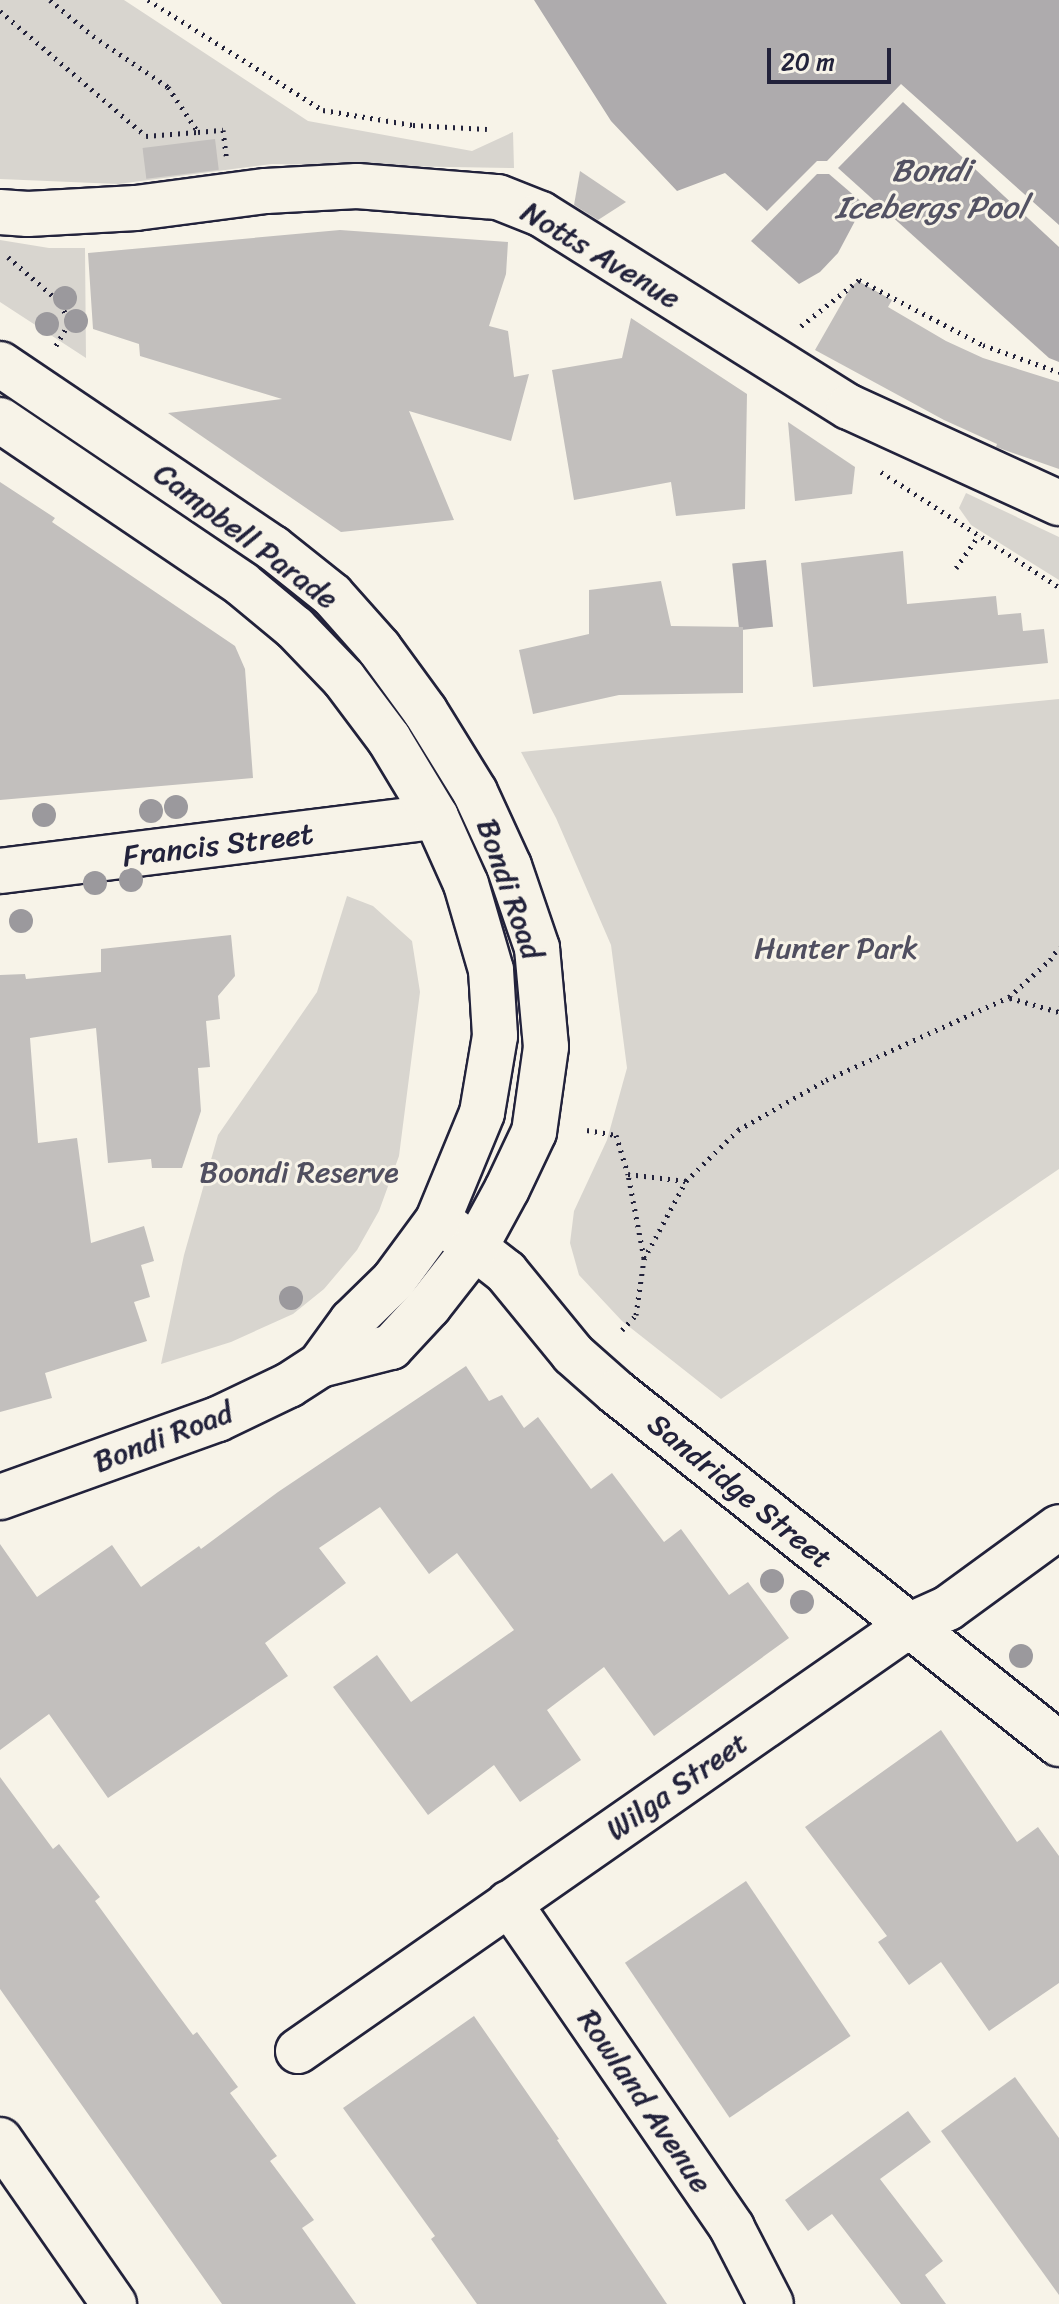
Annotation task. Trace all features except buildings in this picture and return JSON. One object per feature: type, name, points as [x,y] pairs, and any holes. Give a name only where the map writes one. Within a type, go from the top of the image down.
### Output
[{"type":"street","name":"Notts Avenue","points":[[0,212],[44,214],[136,208],[266,191],[357,186],[498,197],[541,214],[849,407],[1059,503]]},
{"type":"street","name":"Campbell Parade","points":[[0,364],[273,548],[332,595],[379,648],[425,711],[475,792]]},
{"type":"street","name":"Campbell Parade","points":[[0,420],[242,584],[295,628],[344,679],[389,739],[436,817]]},
{"type":"street","name":"Bondi Road","points":[[0,1497],[218,1419],[289,1385],[320,1365],[391,1347],[429,1306],[476,1246],[534,1132],[546,1047],[537,948],[509,866],[475,792]]},
{"type":"street","name":"Bondi Road","points":[[320,1365],[352,1321],[394,1280],[438,1220],[482,1113],[495,1036],[491,970],[466,884],[436,817]]},
{"type":"street","name":"Francis Street","points":[[0,871],[436,817]]},
{"type":"street","name":"Sandridge Street","points":[[438,1220],[476,1246],[526,1292],[573,1354],[908,1626],[1059,1744]]},
{"type":"street","name":"Wilga Street","points":[[298,2051],[908,1626],[948,1608],[1059,1527]]},
{"type":"street","name":"Rowland Avenue","points":[[509,1903],[732,2228],[771,2304]]},
{"type":"street","points":[[0,2140],[114,2304]]},
{"type":"path","points":[[50,0],[93,36],[168,87],[198,132]]},
{"type":"path","points":[[148,0],[323,110],[413,125],[487,129]]},
{"type":"path","points":[[0,11],[146,136],[223,130],[226,161]]},
{"type":"path","points":[[0,252],[22,266],[39,287],[61,303],[69,323],[53,350]]},
{"type":"path","points":[[793,325],[799,328],[859,280],[983,345],[1059,372]]},
{"type":"path","points":[[956,568],[979,535]]},
{"type":"path","points":[[644,1259],[686,1181],[738,1130],[826,1080],[1009,997],[1050,960],[1059,947]]},
{"type":"path","points":[[1009,997],[1059,1012]]},
{"type":"path","points":[[587,1130],[616,1135],[628,1174],[644,1259],[636,1315],[622,1330]]},
{"type":"path","points":[[628,1174],[686,1181]]},
{"type":"green space","points":[[0,0],[124,0],[308,121],[472,151],[513,132],[514,168],[272,164],[118,184],[0,179]]},
{"type":"green space","points":[[0,240],[49,248],[85,248],[86,358],[0,302]]},
{"type":"green space","points":[[966,493],[1059,537],[1059,580],[971,525],[959,508]]},
{"type":"green space","name":"Hunter Park","points":[[1059,699],[1059,1169],[721,1399],[622,1321],[579,1275],[570,1243],[574,1211],[607,1140],[627,1068],[611,945],[556,818],[521,752]]},
{"type":"green space","name":"Boondi Reserve","points":[[347,896],[373,906],[412,941],[420,992],[399,1156],[379,1211],[357,1250],[324,1289],[293,1314],[231,1342],[161,1364],[184,1255],[218,1135],[317,992]]},
{"type":"water","points":[[534,0],[1059,0],[1059,225],[901,84],[827,161],[817,161],[767,211],[725,173],[677,191],[611,121]]},
{"type":"water","name":"Bondi Icebergs Pool","points":[[903,102],[1059,247],[1059,362],[1049,358],[838,168]]},
{"type":"water","points":[[817,174],[829,174],[864,204],[838,253],[820,272],[799,284],[751,241]]},
{"type":"water","points":[[766,560],[773,627],[739,630],[732,564]]}]
